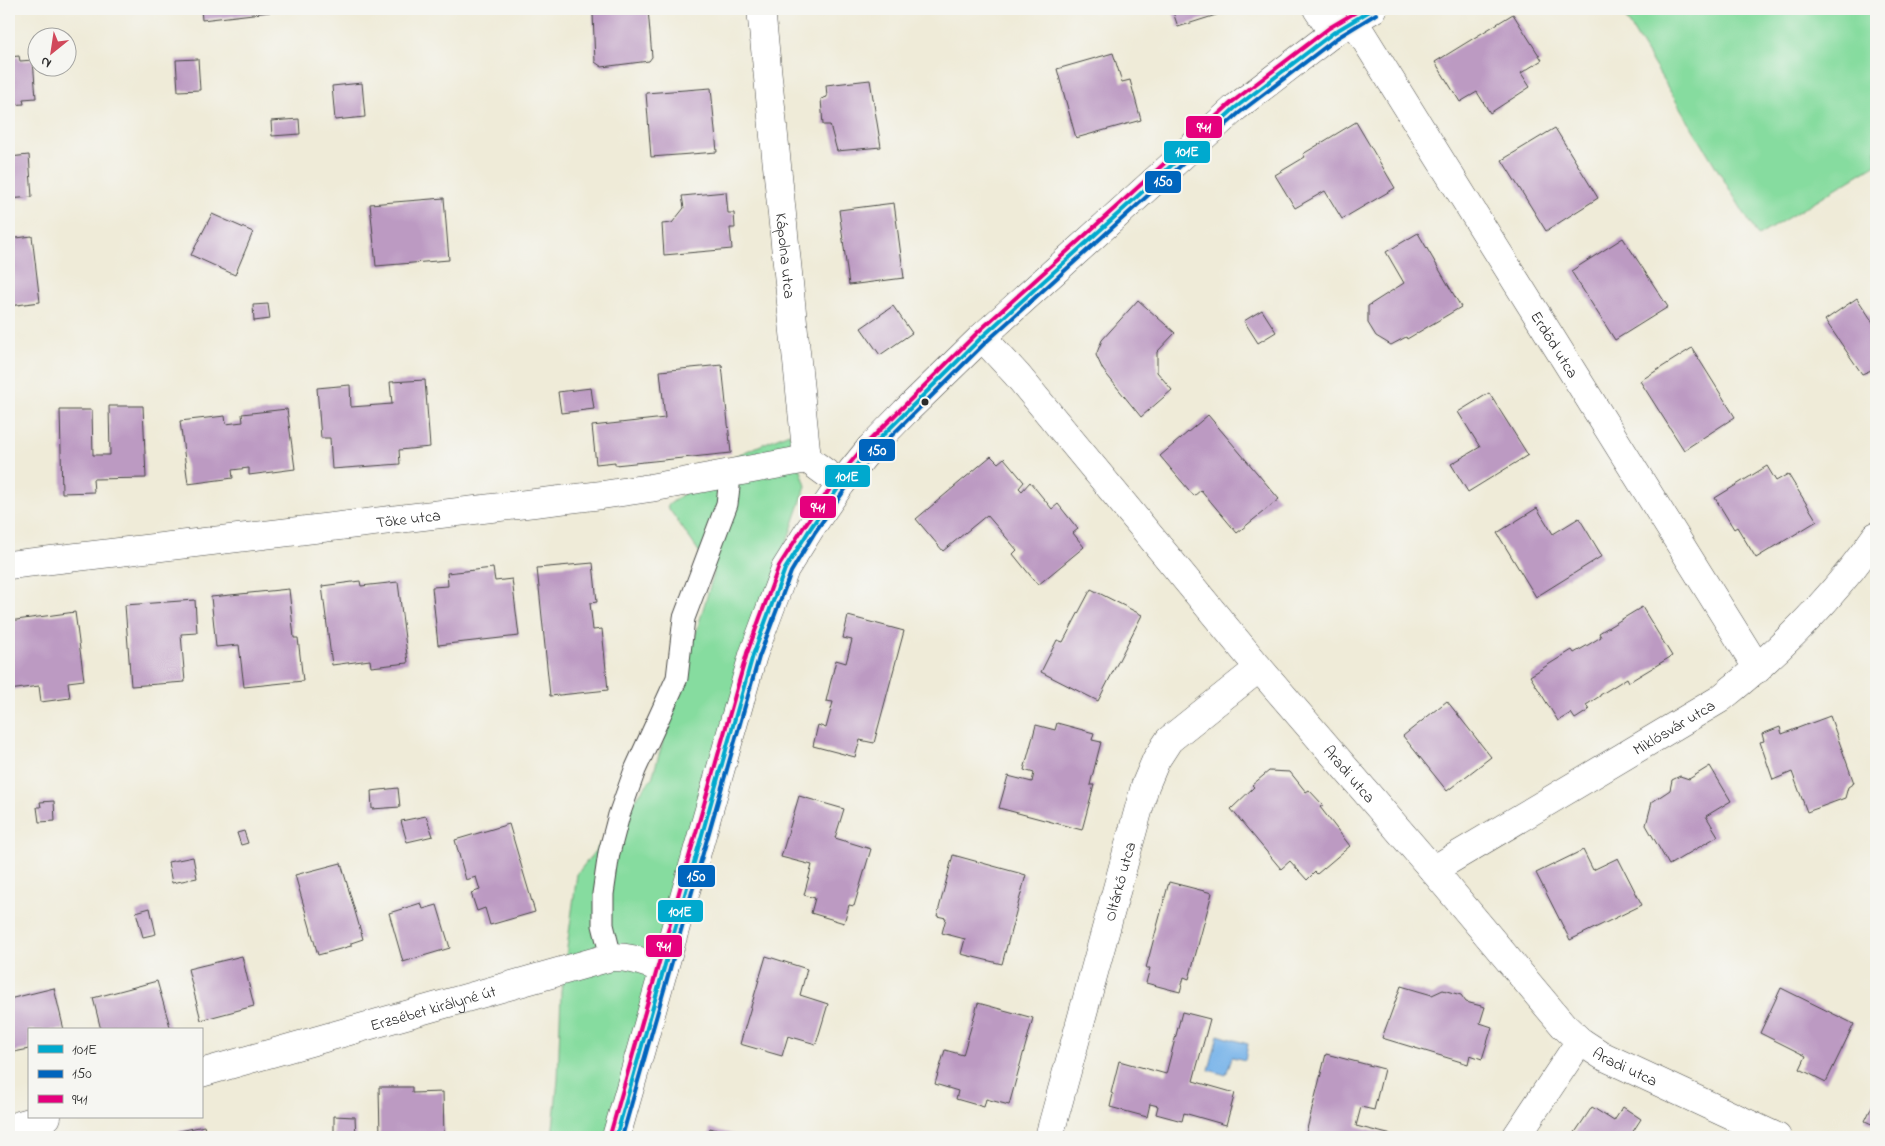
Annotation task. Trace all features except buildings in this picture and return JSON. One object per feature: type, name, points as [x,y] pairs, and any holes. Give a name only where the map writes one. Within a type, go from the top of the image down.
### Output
[{"type":"street","name":"Kápolna utca","points":[[761,9],[807,459]]},
{"type":"street","name":"Erdőd utca","points":[[1317,9],[1353,20],[1758,670]]},
{"type":"street","points":[[616,1137],[731,727],[769,608],[785,569],[841,484],[871,447],[982,337],[1235,108],[1353,20]]},
{"type":"street","name":"Aradi utca","points":[[982,337],[1023,383],[1259,668],[1433,870],[1563,1025],[1580,1041],[1603,1056],[1777,1137]]},
{"type":"street","name":"Tőke utca","points":[[9,565],[602,495],[807,459]]},
{"type":"street","points":[[807,459],[841,484]]},
{"type":"street","name":"Miklósvár utca","points":[[1433,870],[1720,699],[1758,670],[1786,642],[1858,563],[1876,536]]},
{"type":"street","name":"Oltárkő utca","points":[[1049,1137],[1145,786],[1156,760],[1169,740],[1259,668]]},
{"type":"street","name":"Erzsébet királyné út","points":[[202,1073],[611,957],[636,959],[664,968]]},
{"type":"street","points":[[1516,1137],[1580,1041]]},
{"type":"street","points":[[9,1128],[44,1118]]},
{"type":"street","points":[[9,1132],[17,1137]]},
{"type":"lane","points":[[611,957],[603,924],[604,894],[609,853],[619,814],[635,770],[677,678],[684,618],[728,504],[728,487],[725,474]]},
{"type":"green space","points":[[1620,9],[1876,9],[1876,164],[1758,236]]},
{"type":"green space","points":[[789,433],[806,486],[749,653],[609,1137],[552,1137],[558,1080],[561,992],[577,874],[652,778],[714,573],[667,506],[733,457]]},
{"type":"water","points":[[1218,1035],[1248,1044],[1245,1060],[1232,1057],[1226,1075],[1209,1070]]},
{"type":"transit line","name":"941","points":[[610,1135],[747,653],[779,566],[805,525],[836,480],[867,443],[978,332],[1231,103],[1329,28],[1361,9]]},
{"type":"transit line","name":"101E","points":[[616,1137],[753,655],[785,569],[810,529],[841,484],[871,447],[982,337],[1235,108],[1333,33],[1373,9]]},
{"type":"transit line","name":"150","points":[[622,1137],[759,657],[791,572],[815,532],[846,488],[876,451],[986,342],[1239,113],[1337,38],[1376,14]]}]
